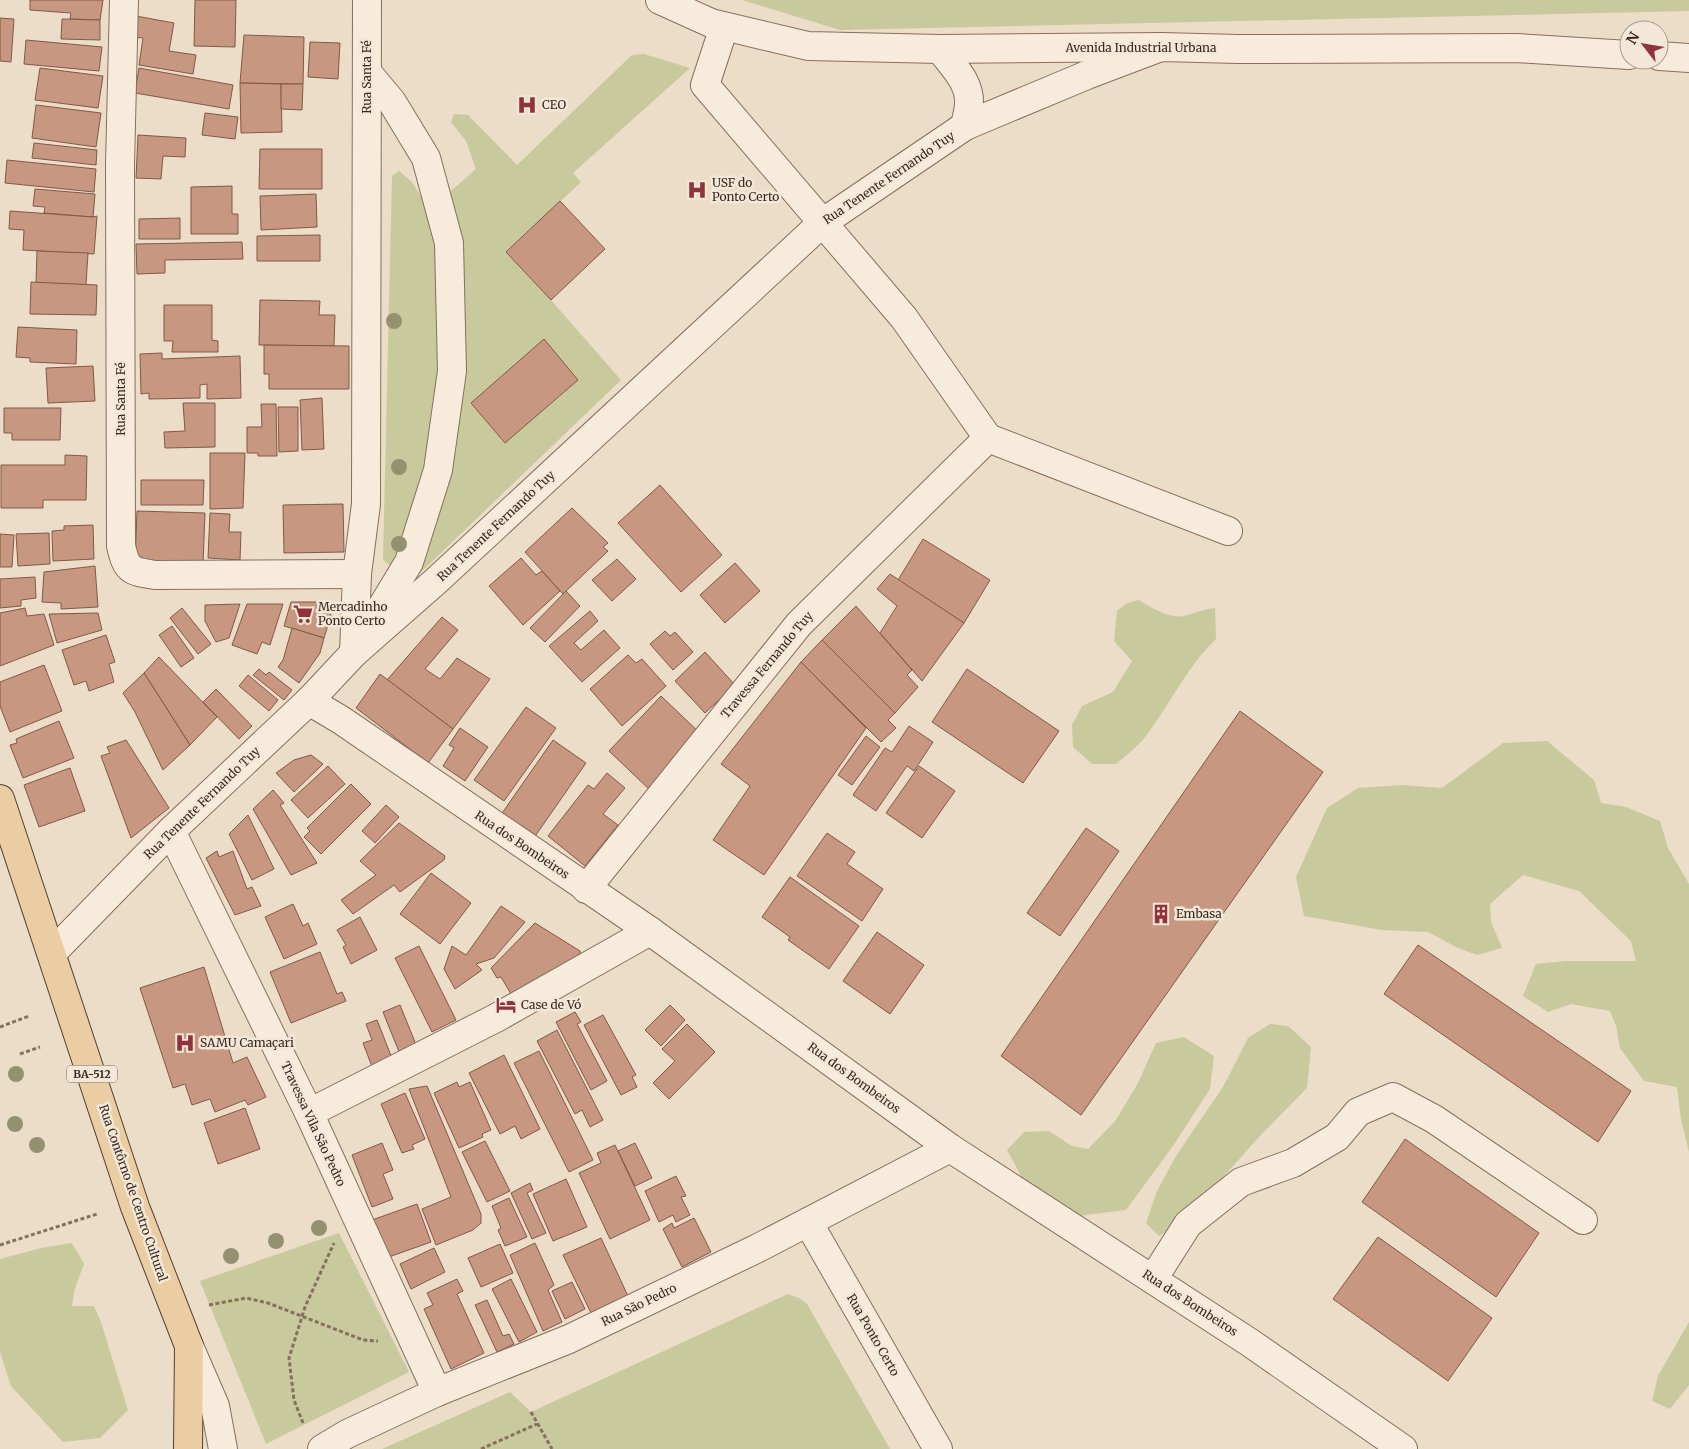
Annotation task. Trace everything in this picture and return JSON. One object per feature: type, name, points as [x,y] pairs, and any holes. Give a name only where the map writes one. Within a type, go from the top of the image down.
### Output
[{"type":"main road","name":"Rua Contôrno de Centro Cultural","points":[[0,799],[135,1207],[189,1346],[188,1449]]},
{"type":"street","name":"Rua Santa Fé","points":[[124,0],[120,164],[121,546],[125,563],[134,572],[155,575],[357,574]]},
{"type":"street","name":"Rua Santa Fé","points":[[354,653],[357,574],[366,504],[367,0]]},
{"type":"street","name":"Avenida Industrial Urbana","points":[[660,0],[711,23],[808,46],[940,49],[1161,47],[1238,49],[1516,48],[1619,54]]},
{"type":"street","points":[[724,26],[705,85],[904,318],[988,438],[1228,531]]},
{"type":"street","name":"Rua Tenente Fernando Tuy","points":[[52,953],[171,831],[309,701],[354,653],[436,581],[822,223],[965,126],[1087,75],[1161,47]]},
{"type":"street","name":"Rua Tenente Fernando Tuy","points":[[940,49],[963,79],[968,90],[969,103],[965,126]]},
{"type":"street","points":[[1669,57],[1689,58]]},
{"type":"street","points":[[354,653],[410,562],[438,470],[452,371],[449,243],[426,158],[392,102],[367,72]]},
{"type":"street","name":"Travessa Fernando Tuy","points":[[586,889],[799,624],[988,438]]},
{"type":"street","name":"Rua dos Bombeiros","points":[[309,701],[342,720],[586,889],[650,931],[950,1148],[1249,1342],[1403,1449]]},
{"type":"street","name":"Travessa Vila São Pedro","points":[[171,831],[309,1113],[437,1392]]},
{"type":"street","points":[[309,1113],[496,1018],[650,931]]},
{"type":"street","points":[[1153,1279],[1188,1224],[1241,1182],[1293,1163],[1338,1137],[1358,1112],[1393,1097],[1434,1119],[1583,1220]]},
{"type":"street","name":"Rua São Pedro","points":[[322,1449],[346,1434],[437,1392],[569,1339],[758,1248],[950,1148]]},
{"type":"street","name":"Rua Ponto Certo","points":[[808,1222],[938,1449]]},
{"type":"street","points":[[189,1346],[215,1406],[223,1449]]},
{"type":"path","points":[[0,1027],[29,1016]]},
{"type":"path","points":[[20,1054],[40,1047]]},
{"type":"path","points":[[0,1245],[97,1214]]},
{"type":"path","points":[[304,1425],[294,1400],[289,1358],[302,1317],[335,1241]]},
{"type":"path","points":[[210,1305],[246,1298],[268,1303],[363,1340],[386,1341]]},
{"type":"path","points":[[531,1412],[552,1449]]},
{"type":"path","points":[[481,1449],[538,1424]]},
{"type":"green space","points":[[742,0],[1689,0],[1689,11],[840,30]]},
{"type":"green space","points":[[644,54],[690,68],[573,173],[581,182],[506,252],[621,380],[419,574],[402,574],[383,560],[392,176],[399,171],[412,182],[425,203],[451,191],[476,169],[466,141],[451,122],[454,114],[468,115],[517,165],[632,55]]},
{"type":"green space","points":[[1139,600],[1160,612],[1173,616],[1184,616],[1215,608],[1216,639],[1187,673],[1145,737],[1116,764],[1092,764],[1073,747],[1072,725],[1082,706],[1113,692],[1132,661],[1114,641],[1117,611],[1127,603]]},
{"type":"green space","points":[[1547,741],[1594,780],[1601,803],[1626,807],[1660,821],[1668,848],[1689,884],[1689,1152],[1681,1119],[1677,1087],[1644,1081],[1620,1048],[1616,1026],[1610,1011],[1571,1004],[1548,1012],[1523,996],[1536,964],[1566,961],[1636,961],[1631,941],[1579,891],[1523,875],[1490,904],[1491,922],[1502,948],[1477,955],[1456,947],[1428,932],[1382,930],[1304,916],[1296,877],[1327,808],[1358,788],[1402,785],[1442,788],[1503,743]]},
{"type":"green space","points":[[1270,1024],[1288,1026],[1311,1047],[1307,1088],[1258,1138],[1218,1183],[1172,1228],[1159,1236],[1146,1223],[1157,1191],[1176,1156],[1223,1087],[1248,1038]]},
{"type":"green space","points":[[1184,1037],[1214,1056],[1210,1089],[1173,1146],[1126,1210],[1077,1216],[1027,1187],[1007,1150],[1024,1132],[1049,1131],[1072,1146],[1088,1149],[1116,1120],[1138,1083],[1156,1043]]},
{"type":"green space","points":[[339,1233],[409,1372],[266,1444],[200,1281]]},
{"type":"green space","points":[[72,1243],[84,1264],[75,1288],[72,1306],[94,1306],[101,1322],[128,1410],[100,1438],[63,1442],[11,1386],[0,1352],[0,1259],[41,1248]]},
{"type":"green space","points":[[788,1294],[799,1298],[807,1304],[890,1449],[382,1449],[510,1392],[531,1412]]},
{"type":"green space","points":[[1689,1322],[1689,1385],[1670,1409],[1652,1401],[1658,1376]]},
{"type":"building","points":[[30,0],[103,0],[100,20],[70,19],[71,13],[30,10]]},
{"type":"building","points":[[195,0],[236,0],[235,47],[194,46]]},
{"type":"building","points":[[136,16],[174,23],[169,51],[196,55],[193,74],[139,65],[143,38],[133,37]]},
{"type":"building","points":[[0,18],[14,19],[11,62],[0,61]]},
{"type":"building","points":[[62,19],[100,20],[100,40],[61,39]]},
{"type":"building","points":[[244,35],[304,37],[303,84],[240,83]]},
{"type":"building","points":[[26,40],[102,47],[99,71],[24,64]]},
{"type":"building","points":[[310,42],[340,43],[338,79],[308,77]]},
{"type":"building","points":[[40,68],[103,76],[98,108],[35,100]]},
{"type":"building","points":[[139,68],[233,85],[229,109],[135,93]]},
{"type":"building","points":[[240,83],[281,84],[282,132],[241,133]]},
{"type":"building","points":[[281,84],[303,84],[302,110],[281,109]]},
{"type":"building","points":[[36,105],[101,113],[96,147],[32,138]]},
{"type":"building","points":[[205,113],[238,117],[235,139],[202,135]]},
{"type":"building","points":[[138,135],[186,138],[185,157],[163,156],[161,179],[136,178]]},
{"type":"building","points":[[34,143],[97,150],[96,165],[32,158]]},
{"type":"building","points":[[260,149],[322,149],[322,189],[259,189]]},
{"type":"building","points":[[7,160],[96,169],[94,192],[5,183]]},
{"type":"building","points":[[232,186],[232,214],[238,214],[238,234],[191,234],[191,187]]},
{"type":"building","points":[[35,189],[95,194],[93,217],[44,213],[45,207],[33,206]]},
{"type":"building","points":[[316,194],[317,227],[261,230],[260,196]]},
{"type":"building","points":[[560,201],[605,249],[551,300],[506,252]]},
{"type":"building","points":[[10,211],[97,216],[94,254],[23,250],[24,230],[9,229]]},
{"type":"building","points":[[180,218],[180,239],[139,239],[139,219]]},
{"type":"building","points":[[320,235],[320,261],[257,261],[257,236]]},
{"type":"building","points":[[242,242],[243,259],[165,260],[165,273],[137,274],[136,244]]},
{"type":"building","points":[[37,251],[88,253],[86,285],[36,283]]},
{"type":"building","points":[[31,282],[97,285],[96,315],[30,314]]},
{"type":"building","points":[[260,300],[320,301],[319,315],[335,315],[334,346],[259,345]]},
{"type":"building","points":[[164,305],[212,305],[212,340],[218,341],[218,352],[172,352],[173,341],[164,341]]},
{"type":"building","points":[[18,327],[77,330],[76,364],[30,362],[30,358],[16,357]]},
{"type":"building","points":[[544,339],[578,380],[505,443],[471,403]]},
{"type":"building","points":[[264,345],[349,346],[349,389],[269,389],[269,374],[264,374]]},
{"type":"building","points":[[162,353],[162,359],[240,356],[241,398],[207,399],[207,384],[200,385],[200,398],[149,399],[149,393],[141,394],[140,354]]},
{"type":"building","points":[[93,366],[95,401],[48,403],[46,368]]},
{"type":"building","points":[[322,398],[324,449],[302,450],[300,400]]},
{"type":"building","points":[[183,403],[215,403],[215,447],[165,448],[164,432],[185,431]]},
{"type":"building","points":[[261,404],[276,404],[277,456],[258,456],[258,453],[247,453],[247,427],[262,427]]},
{"type":"building","points":[[278,407],[298,407],[298,451],[279,452]]},
{"type":"building","points":[[4,408],[61,408],[60,440],[12,440],[12,433],[4,433]]},
{"type":"building","points":[[210,453],[245,453],[243,508],[210,509]]},
{"type":"building","points":[[65,455],[87,456],[86,500],[43,500],[43,508],[1,508],[1,465],[65,465]]},
{"type":"building","points":[[141,480],[204,480],[203,505],[141,505]]},
{"type":"building","points":[[660,485],[722,555],[681,592],[618,523]]},
{"type":"building","points":[[343,504],[344,552],[284,553],[283,505]]},
{"type":"building","points":[[572,508],[608,543],[603,547],[608,551],[563,594],[525,552]]},
{"type":"building","points":[[137,511],[205,513],[203,565],[135,562]]},
{"type":"building","points":[[210,513],[230,514],[229,532],[241,532],[240,560],[208,558]]},
{"type":"building","points":[[93,525],[94,559],[53,561],[52,531],[64,530],[64,526]]},
{"type":"building","points":[[49,533],[50,564],[18,566],[16,534]]},
{"type":"building","points":[[0,534],[14,535],[12,567],[0,567]]},
{"type":"building","points":[[923,539],[990,580],[964,623],[898,580]]},
{"type":"building","points":[[521,558],[536,575],[542,571],[560,591],[523,625],[489,586]]},
{"type":"building","points":[[617,559],[636,579],[612,601],[592,580]]},
{"type":"building","points":[[735,563],[760,591],[725,623],[700,595]]},
{"type":"building","points":[[95,566],[98,607],[61,609],[61,603],[42,602],[44,572]]},
{"type":"building","points":[[890,574],[964,623],[922,681],[880,633],[897,606],[877,589]]},
{"type":"building","points":[[35,577],[36,598],[21,600],[21,606],[0,608],[0,579]]},
{"type":"building","points":[[566,591],[580,606],[545,642],[530,628]]},
{"type":"building","points":[[291,602],[322,602],[331,615],[324,638],[284,626]]},
{"type":"building","points":[[240,604],[229,638],[216,642],[205,621],[205,605]]},
{"type":"building","points":[[247,604],[283,604],[270,645],[262,642],[257,654],[232,645]]},
{"type":"building","points":[[856,606],[912,670],[907,675],[918,687],[895,713],[822,640]]},
{"type":"building","points":[[25,608],[27,616],[44,614],[54,645],[0,666],[0,613]]},
{"type":"building","points":[[182,608],[211,644],[198,654],[170,618]]},
{"type":"building","points":[[590,611],[598,621],[574,643],[581,650],[604,630],[620,648],[582,682],[549,646]]},
{"type":"building","points":[[98,613],[102,630],[57,643],[49,614]]},
{"type":"building","points":[[442,617],[458,630],[425,669],[440,679],[457,658],[490,679],[453,729],[387,680]]},
{"type":"building","points":[[172,626],[194,658],[181,667],[159,635]]},
{"type":"building","points":[[292,628],[324,638],[320,653],[299,683],[278,667],[283,660]]},
{"type":"building","points":[[665,631],[670,636],[675,632],[693,652],[673,670],[650,644]]},
{"type":"building","points":[[106,635],[115,662],[109,664],[114,682],[89,691],[86,681],[74,685],[62,650]]},
{"type":"building","points":[[822,640],[895,713],[888,720],[896,728],[881,742],[801,662]]},
{"type":"building","points":[[705,652],[735,685],[705,713],[675,681]]},
{"type":"building","points":[[628,655],[636,663],[642,659],[666,686],[622,726],[590,689]]},
{"type":"building","points":[[159,657],[217,717],[190,745],[144,673]]},
{"type":"building","points":[[801,662],[866,728],[764,875],[713,840],[750,786],[721,764]]},
{"type":"building","points":[[44,665],[62,711],[10,732],[0,706],[0,682]]},
{"type":"building","points":[[259,669],[266,675],[269,672],[292,690],[284,700],[253,675]]},
{"type":"building","points":[[967,669],[1059,731],[1023,783],[932,722]]},
{"type":"building","points":[[144,673],[190,745],[163,770],[135,712],[123,693]]},
{"type":"building","points":[[380,674],[453,729],[428,763],[356,708]]},
{"type":"building","points":[[248,675],[278,700],[269,711],[239,686]]},
{"type":"building","points":[[216,689],[252,726],[239,739],[203,702]]},
{"type":"building","points":[[661,696],[703,736],[651,791],[609,751]]},
{"type":"building","points":[[526,707],[556,728],[504,801],[474,780]]},
{"type":"building","name":"Embasa","points":[[1240,711],[1323,772],[1081,1115],[1001,1056]]},
{"type":"building","points":[[59,721],[74,758],[23,778],[10,745],[17,743],[16,739]]},
{"type":"building","points":[[909,726],[933,742],[914,771],[907,766],[876,811],[853,795],[885,748],[892,752]]},
{"type":"building","points":[[460,728],[488,747],[465,781],[443,766],[454,748],[449,745]]},
{"type":"building","points":[[866,736],[880,747],[852,785],[838,775]]},
{"type":"building","points":[[126,740],[169,808],[131,838],[101,756],[110,753],[107,747]]},
{"type":"building","points":[[553,740],[586,763],[531,842],[498,819]]},
{"type":"building","points":[[311,755],[323,764],[294,792],[276,773],[294,760]]},
{"type":"building","points":[[328,766],[345,784],[308,818],[291,800]]},
{"type":"building","points":[[919,766],[955,791],[922,838],[886,813]]},
{"type":"building","points":[[70,768],[85,811],[39,827],[24,785]]},
{"type":"building","points":[[607,773],[625,788],[603,814],[618,825],[585,866],[548,836],[588,785],[594,789]]},
{"type":"building","points":[[351,784],[371,804],[321,854],[304,837],[310,831],[307,828]]},
{"type":"building","points":[[273,790],[284,803],[280,805],[317,863],[291,875],[253,809]]},
{"type":"building","points":[[386,805],[399,817],[375,843],[362,831]]},
{"type":"building","points":[[248,815],[274,869],[252,880],[229,834]]},
{"type":"building","points":[[399,823],[445,856],[444,860],[400,892],[394,885],[353,914],[341,900],[376,875],[360,861]]},
{"type":"building","points":[[1086,828],[1119,851],[1060,936],[1027,913]]},
{"type":"building","points":[[827,833],[855,852],[847,864],[883,889],[862,921],[797,876]]},
{"type":"building","points":[[217,851],[219,857],[233,851],[247,889],[252,887],[261,906],[235,915],[206,858]]},
{"type":"building","points":[[431,873],[471,903],[440,944],[400,914]]},
{"type":"building","points":[[790,877],[859,926],[829,969],[788,940],[790,937],[762,917]]},
{"type":"building","points":[[293,904],[303,926],[308,923],[317,944],[284,959],[265,917]]},
{"type":"building","points":[[501,906],[525,922],[494,958],[476,964],[482,970],[455,989],[444,969],[452,946],[466,955]]},
{"type":"building","points":[[360,917],[377,950],[351,964],[343,947],[346,945],[337,930]]},
{"type":"building","points":[[535,923],[580,951],[581,964],[514,999],[501,977],[497,978],[491,968]]},
{"type":"building","points":[[877,932],[924,965],[890,1014],[843,981]]},
{"type":"building","points":[[1418,945],[1631,1091],[1598,1142],[1384,994]]},
{"type":"building","points":[[419,946],[456,1020],[432,1032],[395,958]]},
{"type":"building","points":[[320,952],[337,994],[342,992],[346,1001],[291,1023],[270,972]]},
{"type":"building","points":[[204,967],[233,1063],[247,1057],[266,1097],[248,1105],[245,1100],[215,1112],[210,1099],[192,1105],[185,1084],[173,1088],[140,988]]},
{"type":"building","points":[[400,1005],[419,1052],[402,1059],[383,1012]]},
{"type":"building","points":[[670,1005],[685,1020],[661,1046],[645,1030]]},
{"type":"building","points":[[575,1012],[581,1022],[577,1024],[607,1081],[591,1090],[556,1022]]},
{"type":"building","points":[[603,1015],[636,1075],[632,1077],[637,1087],[621,1095],[584,1025]]},
{"type":"building","points":[[377,1020],[393,1061],[373,1069],[363,1043],[372,1040],[366,1024]]},
{"type":"building","points":[[687,1024],[715,1052],[669,1099],[653,1083],[675,1061],[662,1049]]},
{"type":"building","points":[[557,1030],[603,1120],[590,1127],[582,1110],[575,1114],[537,1041]]},
{"type":"building","points":[[539,1051],[593,1160],[569,1172],[514,1063]]},
{"type":"building","points":[[504,1055],[540,1129],[521,1139],[515,1126],[500,1134],[469,1073]]},
{"type":"building","points":[[457,1082],[459,1087],[470,1082],[491,1130],[482,1134],[483,1137],[459,1148],[434,1093]]},
{"type":"building","points":[[427,1086],[481,1214],[481,1223],[473,1230],[436,1245],[422,1209],[451,1197],[409,1089]]},
{"type":"building","points":[[405,1093],[425,1139],[412,1145],[414,1149],[402,1153],[381,1104]]},
{"type":"building","points":[[245,1108],[260,1149],[218,1164],[204,1123]]},
{"type":"building","points":[[1405,1139],[1539,1233],[1496,1297],[1362,1202]]},
{"type":"building","points":[[485,1141],[510,1191],[487,1202],[462,1152]]},
{"type":"building","points":[[382,1143],[393,1170],[383,1174],[393,1199],[372,1207],[352,1155]]},
{"type":"building","points":[[635,1143],[652,1178],[635,1186],[618,1151]]},
{"type":"building","points":[[615,1145],[650,1220],[610,1239],[579,1173],[601,1163],[597,1153]]},
{"type":"building","points":[[676,1176],[686,1196],[681,1197],[690,1215],[676,1222],[673,1215],[659,1222],[645,1191]]},
{"type":"building","points":[[566,1179],[587,1227],[553,1241],[533,1194]]},
{"type":"building","points":[[530,1183],[533,1190],[527,1193],[546,1233],[532,1239],[511,1193]]},
{"type":"building","points":[[509,1198],[527,1237],[505,1246],[498,1230],[501,1228],[492,1206]]},
{"type":"building","points":[[417,1204],[431,1242],[386,1258],[372,1220]]},
{"type":"building","points":[[694,1218],[711,1252],[682,1267],[663,1229],[672,1223],[674,1228]]},
{"type":"building","points":[[1378,1237],[1492,1318],[1448,1381],[1333,1299]]},
{"type":"building","points":[[601,1238],[628,1296],[591,1313],[563,1255]]},
{"type":"building","points":[[535,1243],[554,1285],[548,1290],[562,1322],[543,1331],[510,1255]]},
{"type":"building","points":[[500,1244],[513,1273],[481,1287],[468,1258]]},
{"type":"building","points":[[434,1248],[445,1272],[411,1289],[400,1264]]},
{"type":"building","points":[[457,1279],[463,1291],[457,1294],[484,1353],[451,1369],[424,1309],[433,1305],[427,1293]]},
{"type":"building","points":[[511,1279],[537,1332],[519,1342],[492,1289]]},
{"type":"building","points":[[572,1282],[585,1309],[565,1319],[552,1291]]},
{"type":"building","points":[[487,1300],[503,1336],[509,1334],[514,1344],[497,1352],[475,1305]]},
{"type":"place","name":"CEO","points":[[527,105]]},
{"type":"place","name":"USF do Ponto Certo","points":[[697,190]]},
{"type":"place","name":"Mercadinho Ponto Certo","points":[[303,614]]},
{"type":"place","name":"Embasa","points":[[1161,914]]},
{"type":"place","name":"Case de Vó","points":[[506,1005]]},
{"type":"place","name":"SAMU Camaçari","points":[[185,1043]]}]
